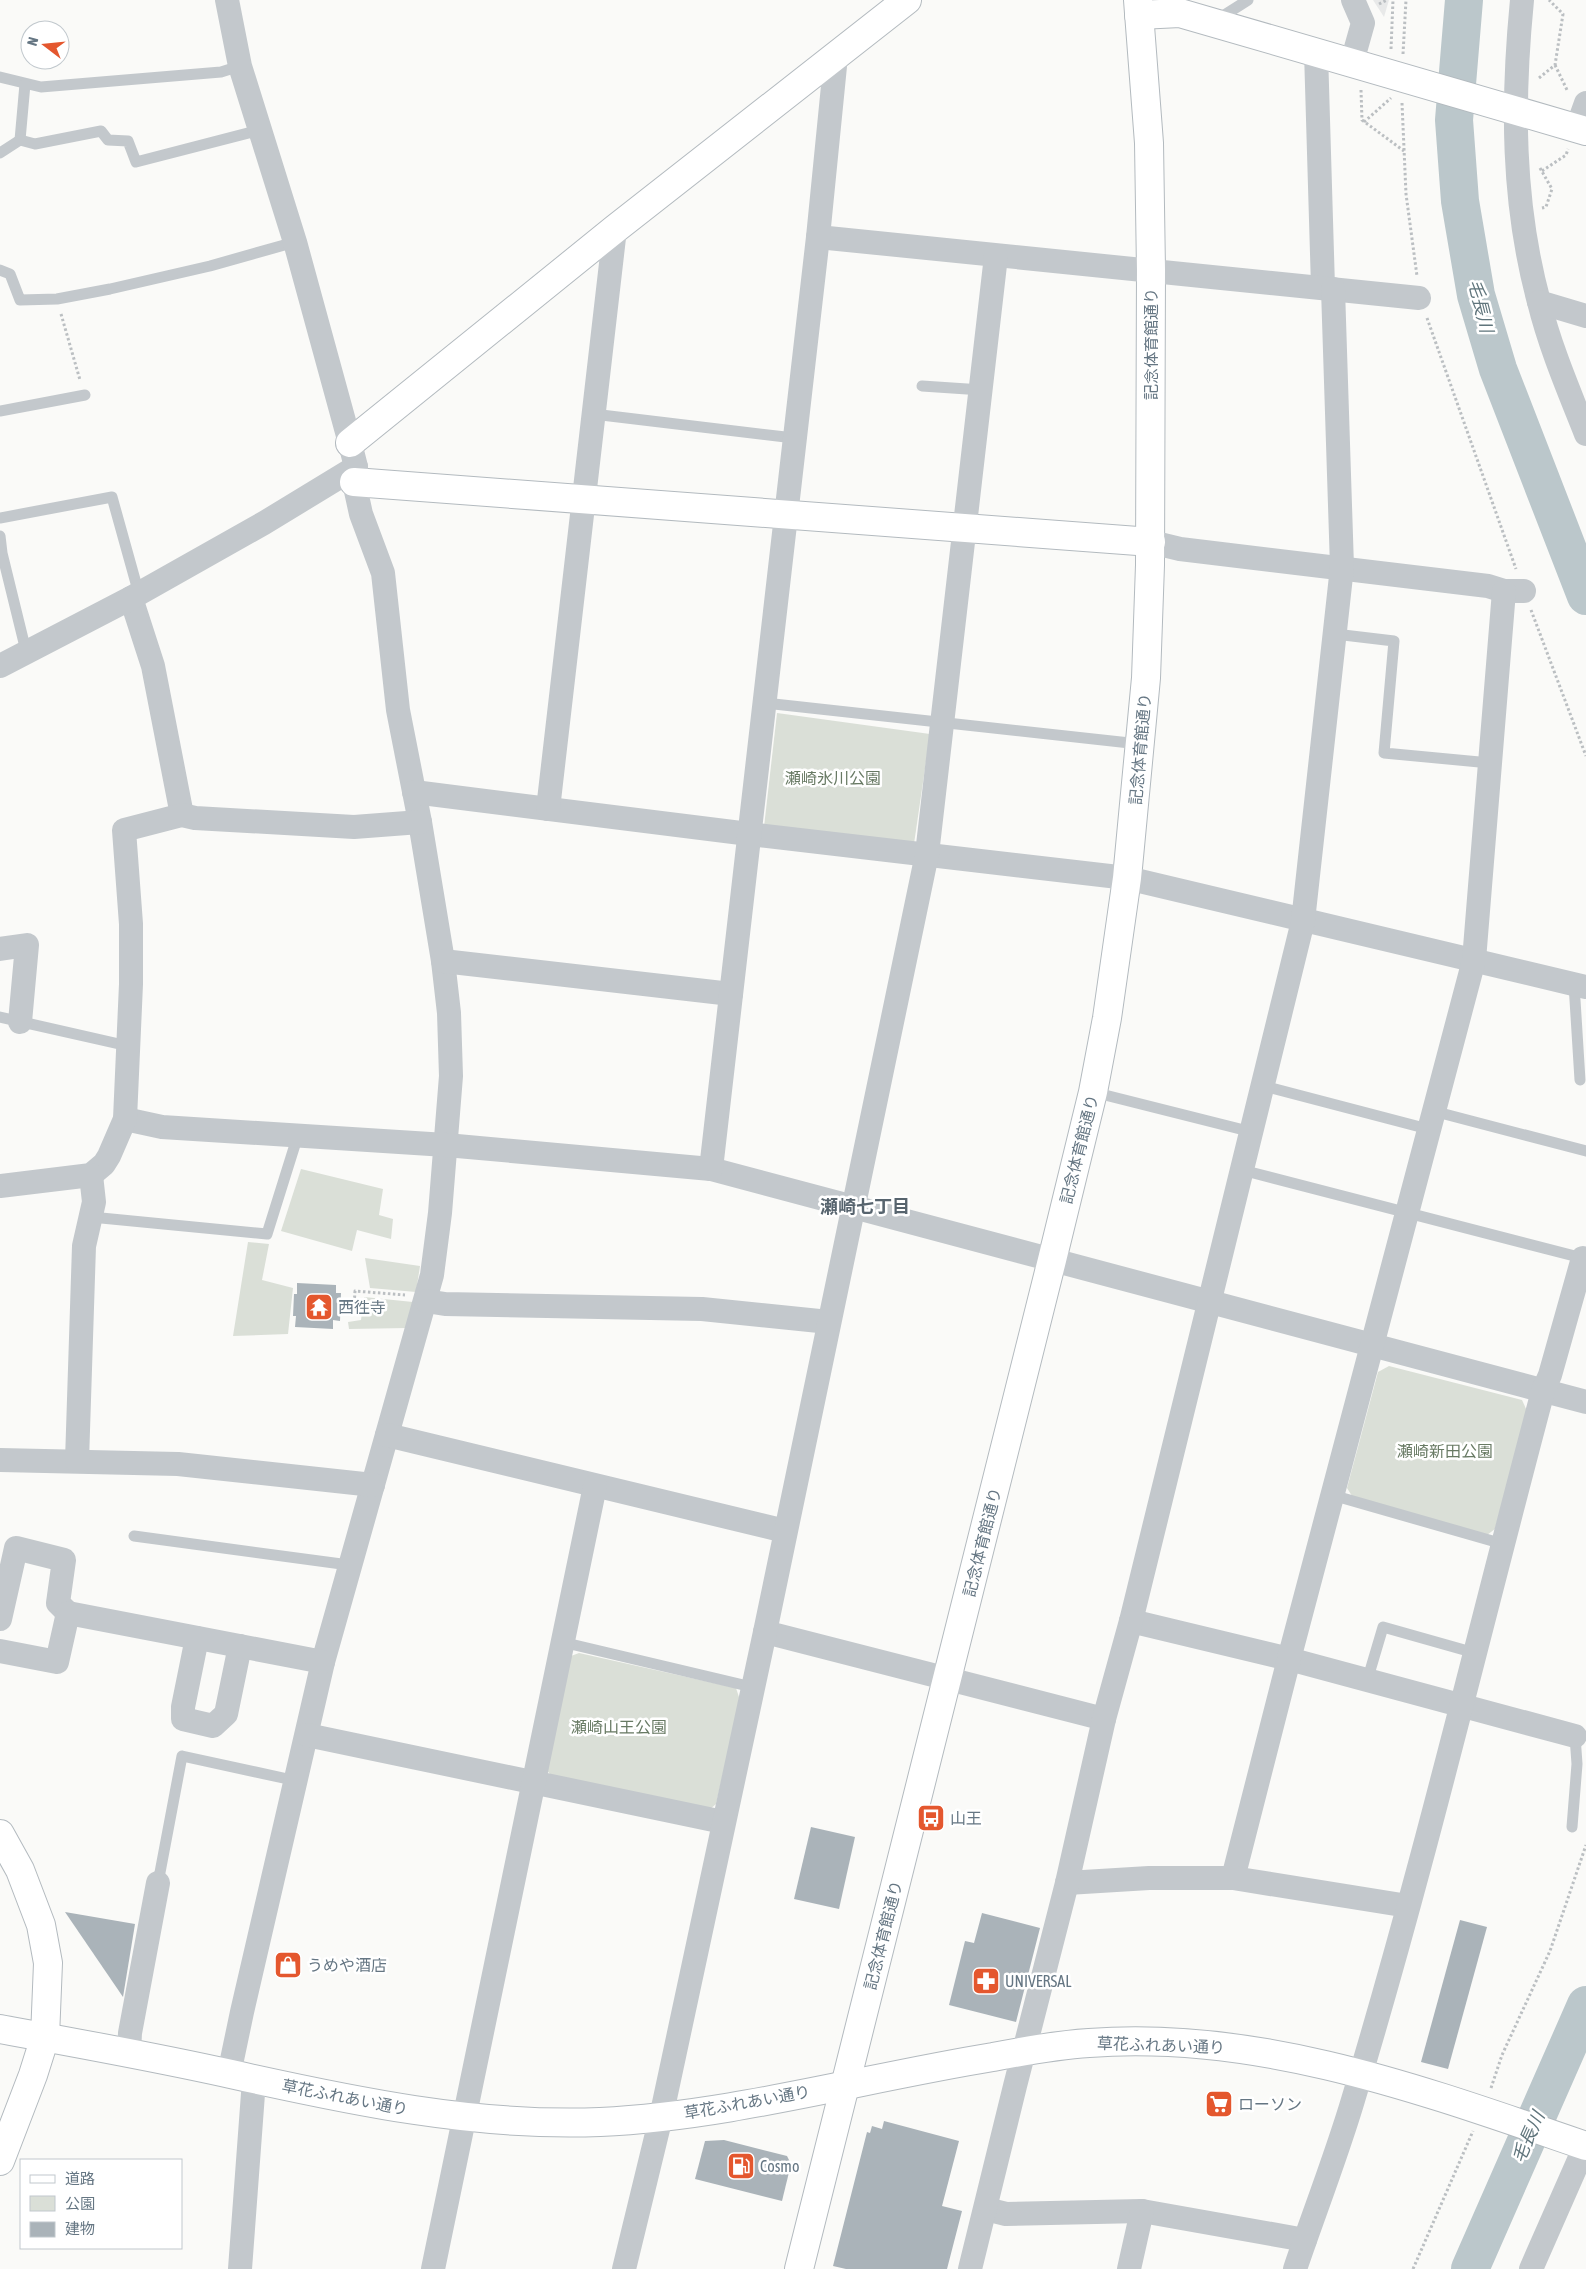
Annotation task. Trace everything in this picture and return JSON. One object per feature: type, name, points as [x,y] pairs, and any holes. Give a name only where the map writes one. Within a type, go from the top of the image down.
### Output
[{"type":"street","points":[[227,0],[240,66],[296,242],[353,464],[361,514],[383,573],[398,710],[420,822],[443,960],[449,1013],[451,1076],[440,1213],[426,1299],[349,1565],[324,1662],[242,2012],[240,2269]]},
{"type":"street","points":[[1352,62],[1363,23],[1353,0]]},
{"type":"street","points":[[1522,0],[1511,108],[1519,199],[1538,302],[1586,434]]},
{"type":"street","points":[[0,666],[135,596],[264,523],[353,464],[615,229],[836,56],[894,4]]},
{"type":"street","points":[[1139,8],[1180,13],[1214,22],[1511,108],[1577,136],[1578,100]]},
{"type":"street","name":"記念体育館通り","points":[[799,2269],[1052,1260],[1093,1092],[1107,1018],[1127,878],[1141,744],[1146,678],[1151,542],[1149,143],[1139,8]]},
{"type":"street","points":[[970,2269],[1068,1883],[1104,1719],[1264,1086],[1303,921],[1342,567],[1316,52]]},
{"type":"street","points":[[712,1169],[818,237],[836,56]]},
{"type":"street","points":[[548,809],[615,229]]},
{"type":"street","points":[[818,237],[1420,298]]},
{"type":"street","points":[[624,2269],[662,2117],[928,854],[996,256]]},
{"type":"street","points":[[1538,302],[1586,316]]},
{"type":"street","points":[[353,464],[583,501],[1151,542],[1180,549],[1342,567],[1514,591],[1490,763],[1474,960],[1406,1213],[1233,1878]]},
{"type":"street","points":[[135,596],[153,666],[182,815]]},
{"type":"street","points":[[414,792],[749,834],[1127,878],[1580,986]]},
{"type":"street","points":[[0,1186],[92,1175],[104,1164],[109,1156],[124,1119],[131,984],[131,924],[124,830],[182,815],[195,818],[354,828],[420,822]]},
{"type":"street","points":[[0,949],[27,945],[10,1019]]},
{"type":"street","points":[[443,960],[731,994]]},
{"type":"street","points":[[124,1119],[162,1127],[446,1145],[712,1169],[1586,1402]]},
{"type":"street","points":[[77,1461],[84,1246],[94,1202],[92,1175]]},
{"type":"street","points":[[1295,2269],[1360,2074],[1408,1906],[1543,1391],[1550,1375],[1584,1259]]},
{"type":"street","points":[[426,1299],[446,1304],[702,1309],[829,1322]]},
{"type":"street","points":[[387,1435],[785,1531]]},
{"type":"street","points":[[0,1460],[178,1464],[373,1485]]},
{"type":"street","points":[[433,2269],[532,1783],[595,1486]]},
{"type":"street","points":[[0,1619],[16,1548],[64,1560],[58,1603],[68,1613],[324,1662]]},
{"type":"street","points":[[0,1651],[57,1662],[68,1613]]},
{"type":"street","points":[[1130,1621],[1289,1659],[1575,1736]]},
{"type":"street","points":[[765,1632],[948,1677],[1104,1719]]},
{"type":"street","points":[[197,1638],[183,1707],[183,1719],[213,1726],[226,1714],[240,1646]]},
{"type":"street","points":[[307,1735],[723,1822]]},
{"type":"street","points":[[0,1834],[20,1870],[41,1924],[48,1963],[45,2037],[33,2076],[0,2161]]},
{"type":"street","points":[[1068,1883],[1149,1878],[1233,1878],[1408,1906]]},
{"type":"street","points":[[129,2053],[130,2034],[158,1883]]},
{"type":"street","name":"草花ふれあい通り","points":[[0,2029],[129,2053],[412,2111],[520,2121],[600,2122],[662,2117],[779,2098],[920,2069],[1086,2043],[1132,2041],[1200,2042],[1299,2058],[1360,2074],[1583,2144]]},
{"type":"street","points":[[1531,2269],[1583,2144]]},
{"type":"street","points":[[986,2209],[1006,2214],[1142,2211],[1305,2240]]},
{"type":"street","points":[[1129,2269],[1142,2211]]},
{"type":"lane","points":[[1214,22],[1248,0]]},
{"type":"lane","points":[[0,78],[41,87],[221,72],[240,66]]},
{"type":"lane","points":[[20,140],[25,84]]},
{"type":"lane","points":[[0,153],[20,140],[35,144],[101,131],[108,140],[128,142],[136,162],[260,130]]},
{"type":"lane","points":[[0,270],[10,274],[20,300],[57,299],[210,266],[296,242]]},
{"type":"lane","points":[[922,386],[982,390]]},
{"type":"lane","points":[[0,411],[85,395]]},
{"type":"lane","points":[[593,414],[794,438]]},
{"type":"lane","points":[[0,518],[112,497],[135,596]]},
{"type":"lane","points":[[0,536],[2,553],[26,652]]},
{"type":"lane","points":[[1335,634],[1394,641],[1384,753],[1490,763]]},
{"type":"lane","points":[[764,703],[1141,744]]},
{"type":"lane","points":[[1580,986],[1580,1080]]},
{"type":"lane","points":[[10,1019],[128,1046]]},
{"type":"lane","points":[[1264,1086],[1586,1150]]},
{"type":"lane","points":[[1093,1092],[1252,1132]]},
{"type":"lane","points":[[91,1218],[267,1234],[298,1135]]},
{"type":"lane","points":[[1242,1170],[1584,1259]]},
{"type":"lane","points":[[1332,1495],[1503,1544]]},
{"type":"lane","points":[[134,1536],[349,1565]]},
{"type":"lane","points":[[1367,1681],[1383,1627],[1475,1653]]},
{"type":"lane","points":[[562,1642],[752,1686]]},
{"type":"lane","points":[[1572,1827],[1577,1764],[1575,1736]]},
{"type":"lane","points":[[158,1883],[182,1756],[297,1781]]},
{"type":"path","points":[[1393,0],[1406,194],[1420,298],[1514,591],[1586,756]]},
{"type":"path","points":[[1364,122],[1398,76],[1406,0]]},
{"type":"path","points":[[1549,0],[1563,14],[1555,65],[1578,100]]},
{"type":"path","points":[[1535,81],[1555,65]]},
{"type":"path","points":[[1361,87],[1362,120],[1404,151]]},
{"type":"path","points":[[1542,171],[1566,155],[1577,136]]},
{"type":"path","points":[[57,299],[85,395]]},
{"type":"path","points":[[347,1306],[354,1306],[355,1291],[426,1299]]},
{"type":"path","points":[[1413,2269],[1485,2112],[1500,2067],[1502,2055],[1550,1951],[1586,1845]]},
{"type":"shaded area","points":[[1373,0],[1389,0],[1384,17]]},
{"type":"green space","name":"瀬崎氷川公園","points":[[777,713],[930,734],[914,844],[764,827]]},
{"type":"green space","points":[[301,1169],[383,1189],[379,1215],[393,1219],[391,1239],[357,1230],[352,1251],[281,1231]]},
{"type":"green space","points":[[248,1242],[269,1244],[262,1280],[293,1288],[288,1334],[233,1336]]},
{"type":"green space","points":[[365,1258],[420,1266],[416,1292],[370,1288]]},
{"type":"green space","points":[[364,1297],[413,1302],[407,1328],[349,1329],[348,1322],[361,1320]]},
{"type":"green space","name":"瀬崎新田公園","points":[[1389,1366],[1522,1400],[1527,1411],[1495,1529],[1487,1535],[1352,1496],[1347,1488],[1378,1372]]},
{"type":"green space","name":"瀬崎山王公園","points":[[579,1653],[736,1688],[740,1700],[716,1804],[709,1810],[553,1778],[545,1768],[571,1656]]},
{"type":"building","points":[[297,1283],[336,1285],[336,1293],[341,1293],[340,1321],[333,1320],[333,1329],[295,1327],[296,1316],[293,1316],[294,1294],[297,1294]]},
{"type":"building","points":[[811,1827],[855,1837],[839,1909],[794,1899]]},
{"type":"building","points":[[65,1912],[135,1924],[123,1997]]},
{"type":"building","points":[[982,1913],[1040,1928],[1016,2022],[949,2005],[965,1941],[974,1943]]},
{"type":"building","points":[[1460,1920],[1487,1927],[1448,2069],[1421,2062]]},
{"type":"building","points":[[884,2121],[959,2141],[942,2206],[962,2211],[947,2269],[846,2269],[833,2266],[867,2132],[870,2133],[872,2126],[882,2129]]},
{"type":"building","points":[[724,2140],[787,2156],[791,2164],[782,2201],[695,2179],[705,2141]]},
{"type":"waterway","name":"毛長川","points":[[1464,0],[1454,120],[1460,201],[1476,295],[1498,369],[1586,596]]},
{"type":"waterway","name":"毛長川","points":[[1470,2269],[1586,2005]]},
{"type":"place","name":"西徃寺","points":[[319,1307]]},
{"type":"place","name":"山王","points":[[931,1818]]},
{"type":"place","name":"うめや酒店","points":[[288,1965]]},
{"type":"place","name":"UNIVERSAL","points":[[986,1981]]},
{"type":"place","name":"ローソン","points":[[1219,2104]]},
{"type":"place","name":"Cosmo","points":[[741,2166]]},
{"type":"district","name":"瀬崎七丁目","points":[[865,1206]]}]
